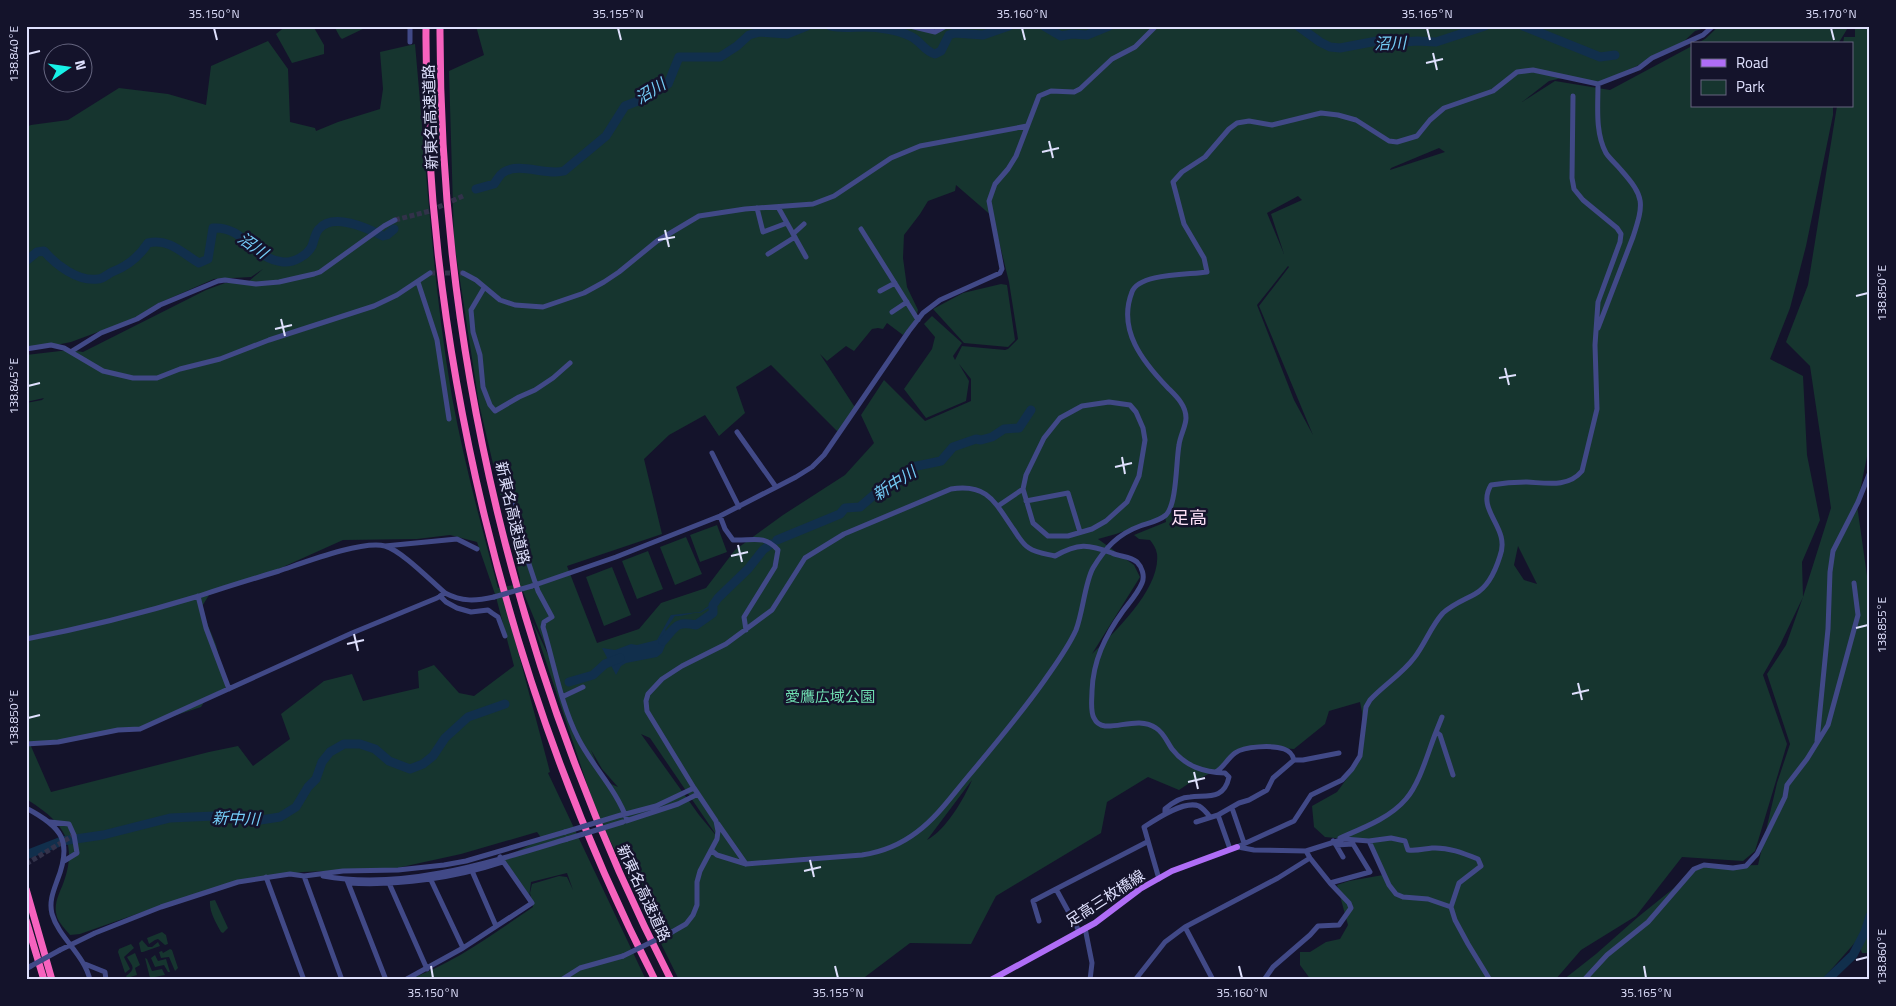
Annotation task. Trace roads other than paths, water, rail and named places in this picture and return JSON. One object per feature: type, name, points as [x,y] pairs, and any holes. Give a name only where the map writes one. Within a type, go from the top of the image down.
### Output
[{"type":"highway","name":"新東名高速道路","points":[[426,26],[431,158],[445,303],[463,412],[490,539],[532,683],[569,787],[612,891],[656,980]]},
{"type":"highway","name":"新東名高速道路","points":[[440,26],[445,167],[456,285],[470,380],[506,546],[541,668],[586,796],[649,938],[671,980]]},
{"type":"highway","points":[[26,890],[52,980]]},
{"type":"highway","points":[[26,920],[44,980]]},
{"type":"main road","name":"足高三枚橋線","points":[[991,980],[1095,923],[1140,889],[1159,878],[1182,866],[1237,847]]},
{"type":"street","points":[[410,26],[410,42]]},
{"type":"street","points":[[910,26],[935,32],[946,26]]},
{"type":"street","points":[[26,744],[58,742],[118,730],[140,728],[442,594],[462,600],[477,601],[534,585],[616,557],[720,516],[812,467],[824,454],[918,320],[940,300],[1000,273],[1002,269],[989,201],[995,184],[1012,162],[1039,96],[1052,91],[1074,92],[1080,89],[1112,59],[1135,47],[1156,26]]},
{"type":"street","points":[[711,850],[716,855],[746,864],[877,853],[895,846],[924,827],[999,740],[1060,658],[1076,630],[1092,570],[1105,550],[1123,533],[1160,520],[1169,512],[1175,492],[1180,441],[1186,418],[1184,407],[1150,368],[1135,346],[1128,322],[1129,301],[1133,289],[1144,281],[1160,277],[1207,272],[1204,258],[1184,224],[1173,182],[1182,172],[1205,157],[1229,129],[1237,124],[1249,121],[1272,125],[1321,113],[1356,120],[1389,141],[1398,142],[1417,136],[1430,120],[1444,108],[1493,91],[1516,72],[1533,70],[1598,84],[1639,68],[1652,58],[1703,35],[1713,26]]},
{"type":"street","points":[[1596,333],[1635,230],[1640,201],[1638,190],[1607,154],[1599,134],[1598,84]]},
{"type":"street","points":[[1237,847],[1294,821],[1311,795],[1342,780],[1360,756],[1366,707],[1370,700],[1414,659],[1442,615],[1453,605],[1478,593],[1491,577],[1502,553],[1503,542],[1502,533],[1490,513],[1486,499],[1491,485],[1504,482],[1562,483],[1578,476],[1582,471],[1597,409],[1596,333],[1598,302],[1620,242],[1621,234],[1617,228],[1583,200],[1574,189],[1572,178],[1573,96]]},
{"type":"street","points":[[463,273],[476,280],[504,302],[515,305],[544,307],[584,292],[604,282],[657,241],[699,216],[757,208],[812,204],[834,196],[881,164],[913,148],[1027,126]]},
{"type":"street","points":[[778,207],[806,257]]},
{"type":"street","points":[[757,208],[764,232],[787,223]]},
{"type":"street","points":[[72,351],[101,333],[137,319],[160,305],[218,282],[225,280],[256,284],[279,282],[320,272],[395,220]]},
{"type":"street","points":[[768,254],[794,236],[804,224]]},
{"type":"street","points":[[861,228],[918,320]]},
{"type":"street","points":[[26,349],[51,345],[72,351],[103,371],[133,378],[157,378],[220,359],[269,340],[374,306],[418,282],[430,273]]},
{"type":"street","points":[[418,282],[437,340],[449,419]]},
{"type":"street","points":[[880,292],[895,282]]},
{"type":"street","points":[[484,288],[471,310],[473,332],[480,355],[483,387],[490,405],[495,411],[535,390],[570,363]]},
{"type":"street","points":[[892,312],[907,302]]},
{"type":"street","points":[[1109,402],[1130,405],[1140,420],[1145,440],[1139,476],[1127,502],[1117,512],[1092,529],[1068,536],[1048,536],[1032,523],[1026,501],[1023,489],[1026,475],[1044,438],[1060,418],[1082,406],[1090,404],[1109,402]]},
{"type":"street","points":[[737,432],[776,487]]},
{"type":"street","points":[[712,453],[738,507]]},
{"type":"street","points":[[1816,744],[1828,629],[1830,572],[1833,551],[1858,502],[1870,472]]},
{"type":"street","points":[[501,475],[513,505],[534,585],[552,617],[544,622],[543,627],[564,696],[567,714],[582,745],[623,814],[625,821]]},
{"type":"street","points":[[746,864],[694,788],[647,711],[646,701],[648,694],[662,679],[682,666],[726,644],[772,610],[805,558],[838,537],[951,490],[965,487],[976,488],[998,506],[1028,548],[1055,556],[1068,549],[1084,545],[1105,550],[1137,562],[1141,568],[1143,580],[1098,652],[1092,680],[1092,711],[1094,719],[1099,725],[1103,726],[1132,722],[1149,724],[1162,733],[1182,759],[1195,768],[1225,772],[1229,777],[1228,784],[1218,794],[1210,797],[1189,796],[1178,800],[1165,810],[1165,813]]},
{"type":"street","points":[[998,506],[1023,489]]},
{"type":"street","points":[[1026,501],[1068,493],[1080,532]]},
{"type":"street","points":[[720,516],[725,529],[733,540],[758,539],[771,542],[778,550],[774,567],[744,616],[746,630]]},
{"type":"street","points":[[26,639],[62,632],[198,596],[349,549],[457,539],[477,549]]},
{"type":"street","points":[[385,546],[399,554],[442,594],[446,602],[471,612],[488,610],[498,617],[505,636]]},
{"type":"street","points":[[1584,980],[1607,955],[1648,922],[1694,869],[1704,865],[1733,868],[1746,866],[1757,854],[1770,831],[1785,796],[1787,785],[1807,759],[1828,725],[1858,615],[1854,583]]},
{"type":"street","points":[[198,596],[206,628],[229,689]]},
{"type":"street","points":[[564,696],[582,687]]},
{"type":"street","points":[[1334,843],[1369,826],[1396,808],[1407,798],[1426,759],[1442,717]]},
{"type":"street","points":[[1436,732],[1440,735],[1453,775]]},
{"type":"street","points":[[1215,772],[1223,767],[1235,753],[1246,748],[1285,749],[1292,755],[1294,760]]},
{"type":"street","points":[[1196,822],[1218,815],[1232,808],[1238,802],[1249,800],[1267,790],[1273,778],[1294,760],[1339,753]]},
{"type":"street","points":[[28,968],[60,950],[161,907],[238,882],[266,876],[290,874],[304,876],[343,871],[402,870],[459,862],[664,803],[694,788]]},
{"type":"street","points":[[320,875],[347,881],[389,883],[472,871],[671,806],[698,794]]},
{"type":"street","points":[[1159,878],[1144,827],[1165,813],[1193,805],[1200,807],[1210,817]]},
{"type":"street","points":[[26,808],[50,822],[56,828],[62,840],[64,861],[51,897],[51,910],[56,923],[86,967],[90,980]]},
{"type":"street","points":[[1232,808],[1244,843]]},
{"type":"street","points":[[1218,815],[1230,849]]},
{"type":"street","points":[[561,980],[580,968],[622,956],[686,924],[693,916],[697,904],[700,871],[717,839],[716,821]]},
{"type":"street","points":[[50,822],[69,824],[74,835],[77,853],[64,861]]},
{"type":"street","points":[[1237,847],[1254,850],[1306,851],[1344,839],[1369,842],[1391,838],[1405,841],[1408,850],[1450,848],[1478,858],[1481,866],[1459,883],[1450,907],[1468,944],[1490,980]]},
{"type":"street","points":[[1039,921],[1033,901],[1147,842]]},
{"type":"street","points":[[1369,842],[1396,894],[1403,897],[1428,899],[1450,907]]},
{"type":"street","points":[[1334,843],[1343,857]]},
{"type":"street","points":[[1330,883],[1370,872],[1353,844],[1334,843]]},
{"type":"street","points":[[1264,980],[1273,967],[1318,926],[1339,925],[1351,908],[1349,903],[1330,883],[1306,851]]},
{"type":"street","points":[[405,980],[463,948],[532,903],[497,852]]},
{"type":"street","points":[[1135,980],[1165,942],[1185,927],[1278,878],[1310,858]]},
{"type":"street","points":[[347,881],[414,876],[502,860]]},
{"type":"street","points":[[343,871],[386,980]]},
{"type":"street","points":[[472,871],[496,926]]},
{"type":"street","points":[[266,876],[304,980]]},
{"type":"street","points":[[304,876],[342,980]]},
{"type":"street","points":[[430,878],[463,948]]},
{"type":"street","points":[[389,883],[427,969]]},
{"type":"street","points":[[1056,889],[1082,929],[1092,963],[1090,980]]},
{"type":"street","points":[[1185,927],[1213,980]]},
{"type":"street","points":[[86,967],[100,969],[105,972],[106,980]]},
{"type":"water","points":[[716,601],[714,605],[700,613],[675,616],[665,630],[670,634],[662,653],[657,657],[626,663],[621,666],[616,675],[602,648],[615,650],[631,644],[637,645],[657,640],[671,615],[700,612]]},
{"type":"waterway","name":"沼川","points":[[476,189],[494,184],[501,174],[510,169],[517,168],[550,172],[564,171],[606,136],[625,106],[643,99],[668,84],[679,57],[720,57],[737,46],[749,35],[760,32],[787,34],[807,26]]},
{"type":"waterway","name":"沼川","points":[[830,26],[843,28],[865,27],[900,32],[913,38],[935,54],[941,51],[949,35],[955,33],[983,35],[1009,26]]},
{"type":"waterway","name":"沼川","points":[[989,32],[994,26]]},
{"type":"waterway","name":"沼川","points":[[1044,26],[1061,36],[1072,34],[1087,35],[1109,26]]},
{"type":"waterway","name":"沼川","points":[[1298,26],[1320,42],[1330,47],[1340,48],[1377,41],[1393,43],[1436,42],[1485,26]]},
{"type":"waterway","name":"沼川","points":[[1523,26],[1600,57],[1615,55]]},
{"type":"waterway","name":"沼川","points":[[26,261],[37,252],[44,251],[55,262],[75,275],[83,278],[98,279],[128,264],[141,253],[148,243],[169,244],[199,263],[208,259],[213,228],[233,232],[263,255],[272,260],[283,262],[299,258],[310,250],[319,229],[325,224],[333,222],[350,223],[383,236],[394,229]]},
{"type":"waterway","name":"新中川","points":[[777,540],[840,514],[845,508],[860,507],[875,494],[901,480],[912,467],[941,461],[953,447],[976,439],[981,440],[992,437],[1004,429],[1019,428],[1031,410]]},
{"type":"waterway","name":"新中川","points":[[663,641],[676,626],[684,624],[696,625],[713,613],[713,605],[718,598],[748,569],[763,550],[771,544]]},
{"type":"waterway","name":"新中川","points":[[569,682],[593,675],[605,664],[620,658]]},
{"type":"waterway","name":"新中川","points":[[26,855],[62,841],[103,835],[170,818],[214,816],[254,821],[280,817],[296,807],[308,787],[316,779],[322,762],[330,752],[344,744],[360,744],[375,749],[389,761],[410,769],[423,764],[433,756],[445,738],[468,717],[505,704]]},
{"type":"waterway","points":[[1827,980],[1853,955],[1865,932],[1870,916]]},
{"type":"tunnel","points":[[395,220],[430,211],[463,196]]},
{"type":"tunnel","points":[[430,273],[463,273]]},
{"type":"tunnel","points":[[26,864],[74,835]]},
{"type":"district","name":"足高","points":[[1189,517]]},
{"type":"park label","name":"愛鷹広域公園","points":[[830,696]]}]
